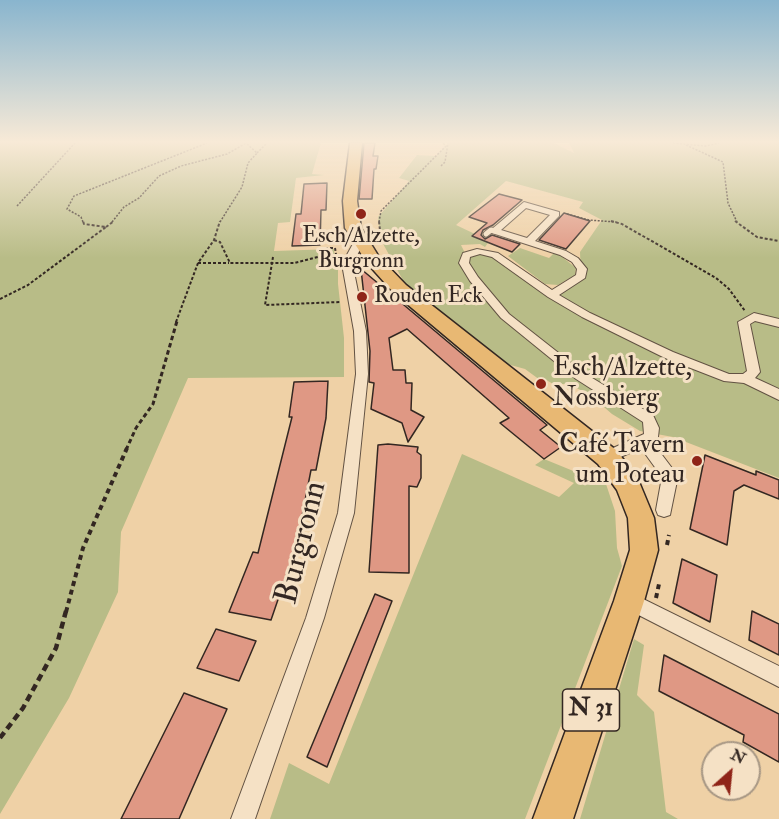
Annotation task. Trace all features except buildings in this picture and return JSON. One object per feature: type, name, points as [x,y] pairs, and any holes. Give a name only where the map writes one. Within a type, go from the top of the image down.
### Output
[{"type":"main road","name":"N 31","points":[[352,181],[350,201],[353,228],[365,251],[400,289],[607,457],[628,485],[641,518],[644,550],[630,602],[553,819]]},
{"type":"street","points":[[529,242],[556,214],[524,205],[490,232],[563,253],[575,260],[582,269],[581,276],[552,295]]},
{"type":"street","name":"Burgronn","points":[[243,819],[315,618],[346,513],[362,374],[360,332],[348,272],[365,251]]},
{"type":"street","points":[[348,272],[362,261],[365,251]]},
{"type":"street","points":[[607,457],[644,442],[651,436],[652,428],[648,419],[572,370],[505,316],[474,279],[464,258],[472,252],[488,252],[552,295],[669,355],[728,378],[746,379],[779,394]]},
{"type":"street","points":[[746,379],[754,372],[744,322],[750,318],[764,318],[779,323]]},
{"type":"street","points":[[644,442],[670,476],[664,510]]},
{"type":"street","points":[[630,602],[779,677]]},
{"type":"path","points":[[17,206],[40,181]]},
{"type":"path","points":[[106,226],[84,224],[81,217],[67,209],[74,196],[111,181]]},
{"type":"path","points":[[0,299],[28,285],[117,219],[124,207],[139,198],[154,181]]},
{"type":"path","points":[[0,738],[23,708],[56,648],[83,548],[136,428],[153,404],[174,328],[198,263],[214,240],[222,216],[242,187],[243,181]]},
{"type":"path","points":[[365,251],[381,240],[378,217],[381,211],[411,181]]},
{"type":"path","points":[[725,181],[728,203],[735,221],[757,237],[779,241]]},
{"type":"path","points":[[556,214],[589,220],[608,220],[622,224],[716,278],[729,289],[750,318]]},
{"type":"path","points":[[214,240],[220,242],[230,263]]},
{"type":"path","points":[[326,249],[335,248]]},
{"type":"path","points":[[198,263],[306,261],[334,253]]},
{"type":"path","points":[[273,257],[265,305],[354,301]]},
{"type":"green space","points":[[0,181],[296,181],[290,222],[278,223],[274,251],[334,249],[335,258],[338,258],[338,284],[344,338],[344,377],[188,378],[121,532],[118,592],[69,698],[0,814]]},
{"type":"green space","points":[[409,181],[506,181],[456,225],[475,234],[473,237],[491,239],[485,247],[480,244],[461,245],[466,255],[488,252],[552,295],[581,276],[580,252],[602,220],[579,208],[583,202],[507,181],[779,181],[779,478],[673,437],[640,431],[612,414],[590,395],[569,384],[553,384],[543,378],[540,380],[525,369],[507,364],[405,284],[381,240],[378,217]]},
{"type":"green space","points":[[520,248],[549,258],[554,253],[561,256],[576,268],[575,275],[558,285],[545,284],[508,256]]},
{"type":"green space","points":[[462,454],[559,497],[574,483],[535,465],[544,459],[588,477],[597,472],[606,484],[615,511],[617,548],[622,566],[525,819],[270,819],[289,763],[329,784]]},
{"type":"green space","points":[[634,639],[644,645],[637,695],[654,712],[666,812],[678,819],[580,819]]},
{"type":"place","name":"Esch/Alzette, Burgronn","points":[[361,214]]},
{"type":"place","name":"Rouden Eck","points":[[362,297]]},
{"type":"place","name":"Esch/Alzette, Nossbierg","points":[[541,384]]},
{"type":"place","name":"Café Tavern um Poteau","points":[[697,461]]}]
